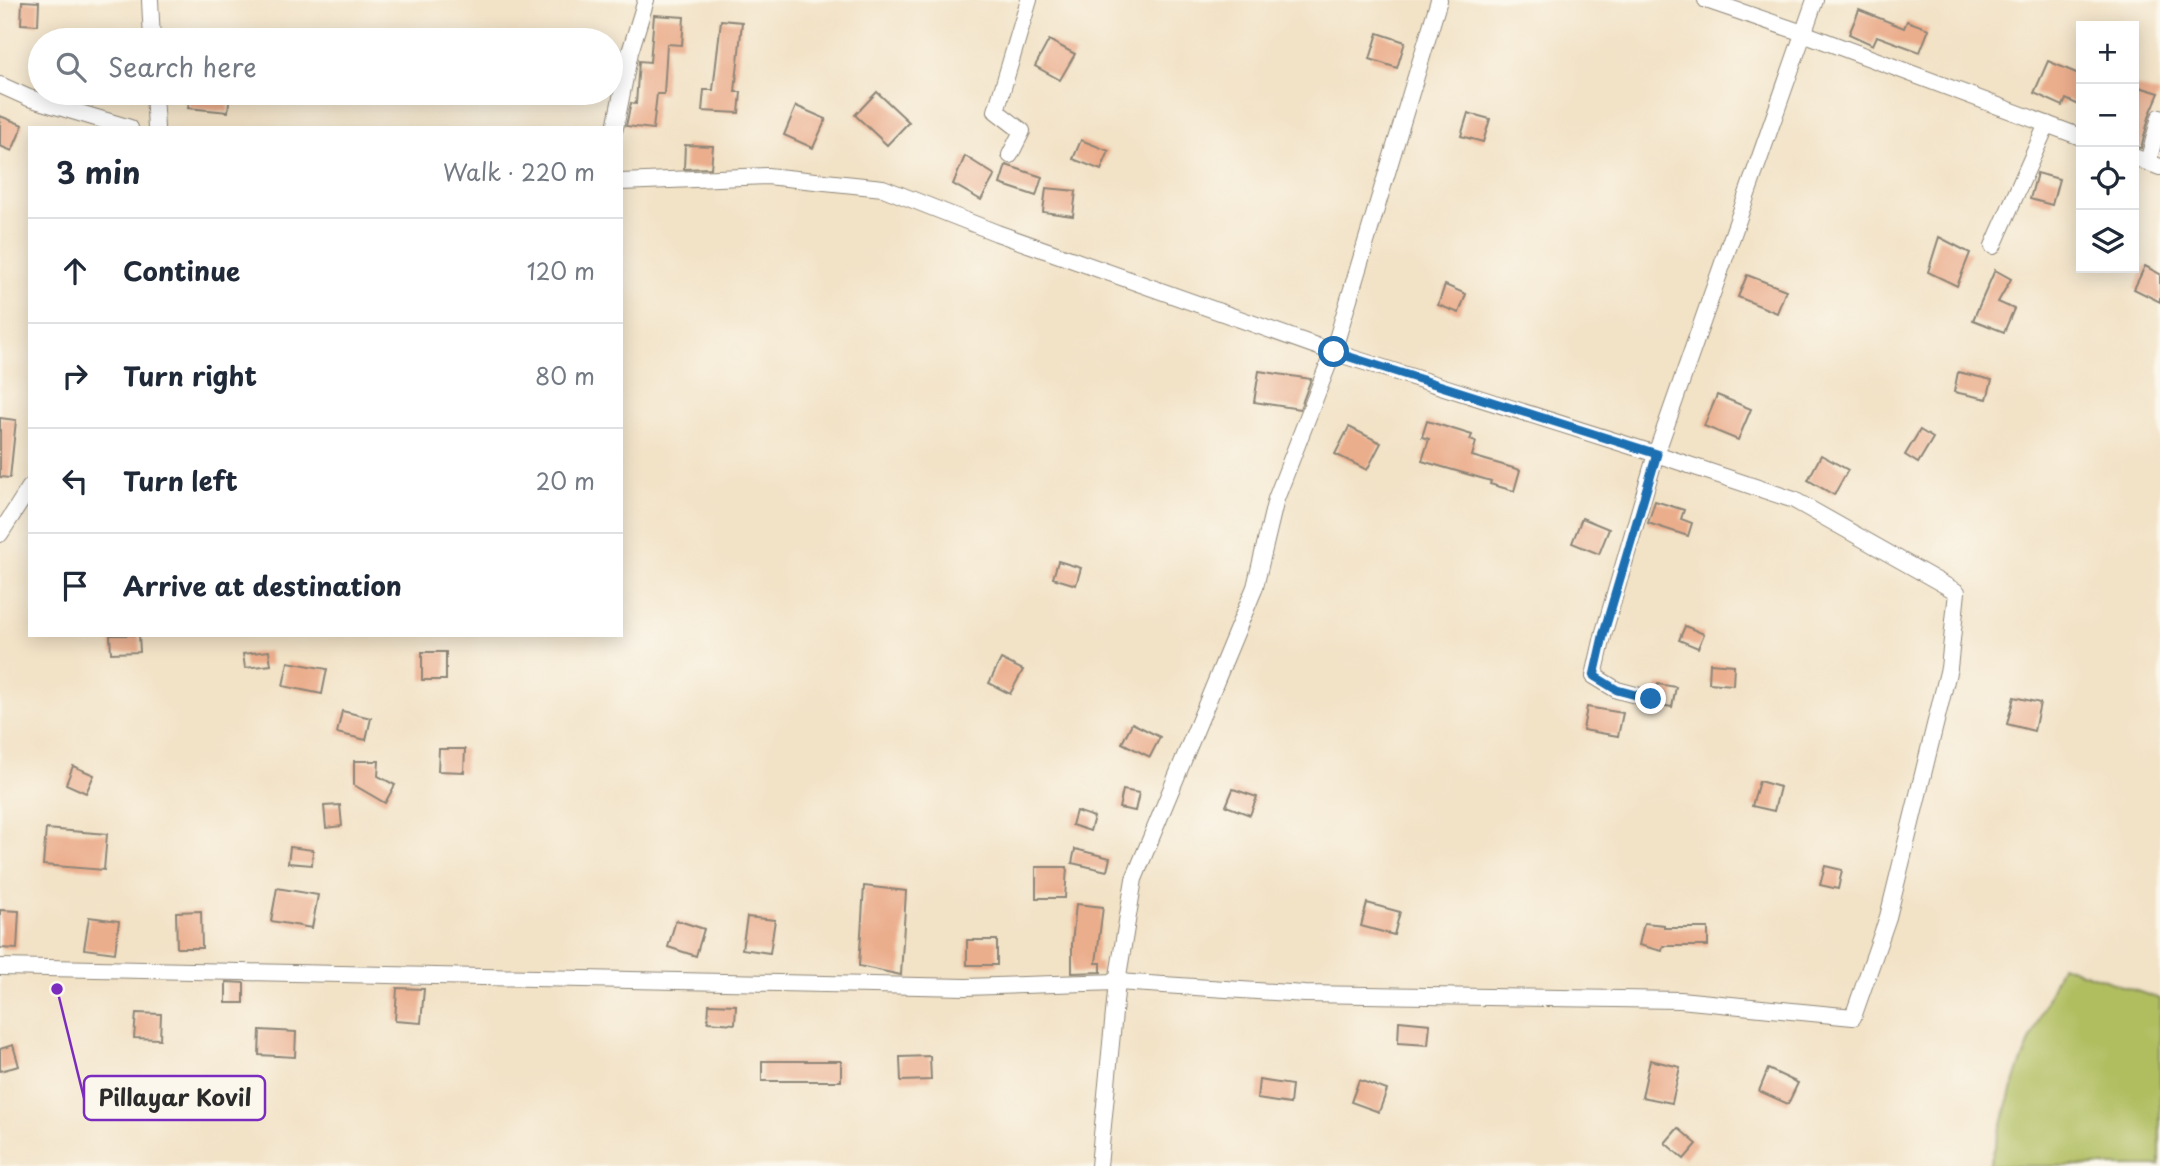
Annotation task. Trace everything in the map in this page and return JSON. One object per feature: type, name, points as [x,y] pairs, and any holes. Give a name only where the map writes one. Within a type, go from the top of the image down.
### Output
[{"type":"street","points":[[150,0],[151,28]]},
{"type":"street","points":[[623,87],[630,52],[646,0]]},
{"type":"street","points":[[1010,155],[1022,131],[996,111],[1030,0]]},
{"type":"street","points":[[1099,1166],[1117,982],[1134,880],[1255,587],[1276,499],[1334,352],[1439,0]]},
{"type":"street","points":[[1706,0],[1803,33],[2076,135]]},
{"type":"street","points":[[1651,699],[1617,690],[1594,676],[1604,632],[1657,454],[1815,0]]},
{"type":"street","points":[[0,85],[28,98]]},
{"type":"street","points":[[53,105],[123,126]]},
{"type":"street","points":[[155,105],[156,126]]},
{"type":"street","points":[[615,126],[620,105]]},
{"type":"street","points":[[2147,162],[2160,117]]},
{"type":"street","points":[[1993,246],[2047,124]]},
{"type":"street","points":[[0,967],[952,987],[1117,982],[1305,994],[1680,1000],[1853,1017],[1888,917],[1946,681],[1957,592],[1794,500],[1334,352],[997,233],[883,188],[767,176],[623,182]]},
{"type":"street","points":[[0,534],[28,490]]},
{"type":"green space","points":[[2061,965],[2160,999],[2160,1166],[1989,1166],[2018,1071]]},
{"type":"building","points":[[22,1],[39,2],[38,25],[21,24]]},
{"type":"building","points":[[1859,10],[1904,28],[1907,21],[1929,29],[1920,52],[1877,36],[1873,45],[1849,34]]},
{"type":"building","points":[[654,15],[684,17],[682,45],[667,44],[664,94],[657,94],[653,129],[626,126],[631,103],[636,104],[639,61],[650,62]]},
{"type":"building","points":[[721,20],[742,22],[735,92],[741,92],[739,113],[702,111],[704,90],[713,90]]},
{"type":"building","points":[[1378,33],[1405,42],[1397,68],[1370,59]]},
{"type":"building","points":[[1049,40],[1075,54],[1060,80],[1035,66]]},
{"type":"building","points":[[2048,61],[2076,73],[2076,104],[2066,99],[2063,106],[2034,93]]},
{"type":"building","points":[[2139,87],[2159,93],[2139,148]]},
{"type":"building","points":[[877,92],[909,122],[887,145],[855,115]]},
{"type":"building","points":[[188,105],[229,105],[228,112],[188,108]]},
{"type":"building","points":[[796,106],[826,119],[813,148],[784,135]]},
{"type":"building","points":[[1468,113],[1490,119],[1483,142],[1461,136]]},
{"type":"building","points":[[0,116],[23,125],[12,151],[0,146]]},
{"type":"building","points":[[1081,140],[1109,151],[1101,170],[1073,159]]},
{"type":"building","points":[[685,145],[713,146],[711,168],[684,169]]},
{"type":"building","points":[[965,156],[995,175],[981,200],[953,184]]},
{"type":"building","points":[[1006,165],[1042,177],[1036,196],[1000,184]]},
{"type":"building","points":[[2037,173],[2059,179],[2052,205],[2030,199]]},
{"type":"building","points":[[1046,188],[1076,191],[1073,216],[1043,212]]},
{"type":"building","points":[[1939,237],[1970,253],[1957,286],[1928,272]]},
{"type":"building","points":[[2145,266],[2160,274],[2160,302],[2134,289]]},
{"type":"building","points":[[1995,270],[2011,279],[1998,302],[2014,309],[2004,332],[1973,320]]},
{"type":"building","points":[[1747,275],[1786,290],[1777,313],[1738,297]]},
{"type":"building","points":[[1445,285],[1466,294],[1459,313],[1438,305]]},
{"type":"building","points":[[1259,371],[1311,379],[1300,409],[1254,402]]},
{"type":"building","points":[[1958,372],[1992,380],[1987,399],[1954,392]]},
{"type":"building","points":[[1717,395],[1751,409],[1738,440],[1704,426]]},
{"type":"building","points":[[0,418],[16,420],[10,478],[0,477]]},
{"type":"building","points":[[1427,421],[1472,435],[1470,440],[1476,442],[1472,456],[1520,470],[1514,491],[1490,484],[1491,481],[1422,461],[1429,439],[1422,437]]},
{"type":"building","points":[[1349,427],[1381,443],[1367,470],[1335,454]]},
{"type":"building","points":[[1920,430],[1933,438],[1918,463],[1905,455]]},
{"type":"building","points":[[1821,455],[1848,470],[1834,495],[1808,480]]},
{"type":"building","points":[[1655,501],[1684,510],[1681,519],[1692,523],[1688,536],[1648,523]]},
{"type":"building","points":[[1582,518],[1609,529],[1599,554],[1572,543]]},
{"type":"building","points":[[1058,561],[1081,568],[1076,585],[1053,578]]},
{"type":"building","points":[[1685,626],[1704,634],[1698,648],[1679,640]]},
{"type":"building","points":[[110,637],[139,637],[140,652],[111,653]]},
{"type":"building","points":[[269,651],[271,665],[245,668],[243,654]]},
{"type":"building","points":[[422,652],[446,652],[446,680],[422,680]]},
{"type":"building","points":[[1001,659],[1023,670],[1010,694],[989,683]]},
{"type":"building","points":[[288,662],[327,669],[322,694],[283,686]]},
{"type":"building","points":[[1710,663],[1734,665],[1733,685],[1709,683]]},
{"type":"building","points":[[1658,684],[1676,687],[1672,707],[1660,705]]},
{"type":"building","points":[[2014,697],[2040,703],[2034,731],[2007,724]]},
{"type":"building","points":[[1587,707],[1623,713],[1618,736],[1583,730]]},
{"type":"building","points":[[342,711],[371,718],[366,740],[337,733]]},
{"type":"building","points":[[1132,723],[1160,737],[1150,757],[1122,743]]},
{"type":"building","points":[[439,749],[465,749],[464,772],[438,771]]},
{"type":"building","points":[[354,761],[379,761],[378,776],[395,785],[385,803],[354,785]]},
{"type":"building","points":[[73,766],[94,775],[86,793],[66,784]]},
{"type":"building","points":[[1759,781],[1780,787],[1774,811],[1752,806]]},
{"type":"building","points":[[1233,789],[1257,797],[1250,815],[1226,806]]},
{"type":"building","points":[[1123,790],[1139,793],[1135,811],[1119,808]]},
{"type":"building","points":[[340,805],[342,826],[326,828],[324,806]]},
{"type":"building","points":[[1076,811],[1094,817],[1090,831],[1072,825]]},
{"type":"building","points":[[46,829],[107,834],[104,870],[43,865]]},
{"type":"building","points":[[290,847],[313,850],[312,865],[288,863]]},
{"type":"building","points":[[1075,849],[1110,858],[1107,871],[1072,863]]},
{"type":"building","points":[[1825,866],[1842,870],[1838,889],[1820,885]]},
{"type":"building","points":[[1036,867],[1067,867],[1065,898],[1036,898]]},
{"type":"building","points":[[864,886],[906,891],[901,975],[859,966]]},
{"type":"building","points":[[277,888],[318,895],[312,928],[271,921]]},
{"type":"building","points":[[1367,903],[1400,912],[1394,935],[1361,926]]},
{"type":"building","points":[[1076,904],[1103,907],[1096,963],[1101,963],[1101,972],[1072,973]]},
{"type":"building","points":[[0,910],[19,911],[17,949],[0,948]]},
{"type":"building","points":[[201,911],[202,948],[177,948],[176,912]]},
{"type":"building","points":[[89,917],[119,921],[115,953],[84,949]]},
{"type":"building","points":[[747,917],[775,920],[770,953],[742,949]]},
{"type":"building","points":[[676,920],[704,929],[696,956],[668,947]]},
{"type":"building","points":[[1644,923],[1664,925],[1664,928],[1708,928],[1708,946],[1663,946],[1662,951],[1639,945]]},
{"type":"building","points":[[967,940],[997,940],[997,965],[967,965]]},
{"type":"building","points":[[226,982],[244,983],[244,1003],[226,1003]]},
{"type":"building","points":[[397,988],[424,989],[421,1023],[395,1021]]},
{"type":"building","points":[[709,1004],[736,1005],[735,1024],[708,1022]]},
{"type":"building","points":[[136,1013],[161,1014],[160,1039],[134,1038]]},
{"type":"building","points":[[1399,1021],[1430,1024],[1428,1045],[1398,1043]]},
{"type":"building","points":[[260,1030],[296,1032],[295,1057],[259,1055]]},
{"type":"building","points":[[13,1045],[19,1066],[0,1071],[0,1049]]},
{"type":"building","points":[[930,1056],[931,1080],[901,1081],[900,1057]]},
{"type":"building","points":[[1650,1060],[1680,1067],[1672,1103],[1642,1097]]},
{"type":"building","points":[[762,1061],[841,1061],[841,1081],[762,1081]]},
{"type":"building","points":[[1768,1069],[1798,1083],[1788,1104],[1759,1091]]},
{"type":"building","points":[[1259,1080],[1292,1085],[1290,1104],[1257,1099]]},
{"type":"building","points":[[1359,1080],[1387,1090],[1379,1112],[1351,1102]]},
{"type":"building","points":[[1678,1128],[1697,1144],[1684,1159],[1665,1143]]},
{"type":"place","name":"Pillayar Kovil","points":[[57,989]]},
{"type":"route","points":[[1334,352],[1657,454],[1604,632],[1594,676],[1617,690],[1651,699]]}]
